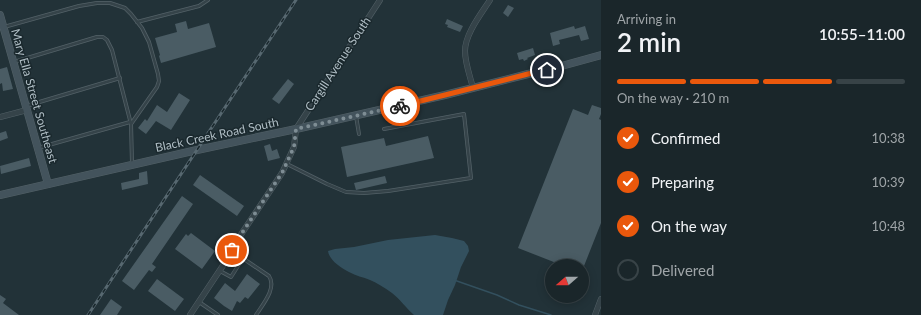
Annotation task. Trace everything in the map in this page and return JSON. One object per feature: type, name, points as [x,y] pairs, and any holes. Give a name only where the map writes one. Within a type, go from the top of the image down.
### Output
[{"type":"street","name":"Cargill Avenue South","points":[[190,315],[220,271],[234,245],[273,186],[294,147],[296,129],[380,0]]},
{"type":"street","points":[[473,88],[465,58],[465,45],[472,27],[490,0]]},
{"type":"street","name":"Mary Ella Street Southeast","points":[[0,15],[48,184]]},
{"type":"street","name":"Black Creek Road South","points":[[0,195],[132,166],[205,148],[356,116],[547,70],[601,55]]},
{"type":"street","points":[[0,116],[26,108]]},
{"type":"street","points":[[595,315],[601,299]]},
{"type":"lane","points":[[86,0],[86,5]]},
{"type":"lane","points":[[138,22],[199,6],[208,0]]},
{"type":"lane","points":[[3,27],[86,5],[110,3],[125,8],[138,22],[149,42],[158,74],[159,81],[156,87],[131,123],[37,148]]},
{"type":"lane","points":[[14,62],[97,37],[103,37],[107,40],[112,50],[131,123],[132,166]]},
{"type":"lane","points":[[26,108],[120,78]]},
{"type":"lane","points":[[286,163],[346,192],[364,193],[388,191],[471,178],[464,114],[384,129]]},
{"type":"lane","points":[[356,116],[359,134]]},
{"type":"lane","points":[[232,250],[269,276],[271,279],[271,290],[256,315]]},
{"type":"lane","points":[[220,271],[231,277],[243,258]]},
{"type":"lane","points":[[199,302],[218,315]]},
{"type":"water","points":[[435,235],[464,241],[468,246],[469,251],[461,267],[443,315],[414,315],[395,295],[387,289],[339,266],[333,261],[328,251],[388,240]]},
{"type":"building","points":[[508,5],[514,8],[508,17],[503,13]]},
{"type":"building","points":[[447,19],[463,26],[460,32],[447,27],[448,25],[445,24]]},
{"type":"building","points":[[186,21],[188,29],[209,23],[216,47],[161,63],[155,38],[177,32],[175,24]]},
{"type":"building","points":[[574,26],[575,29],[585,26],[589,39],[581,41],[579,35],[559,40],[560,44],[553,46],[550,33]]},
{"type":"building","points":[[533,48],[535,55],[524,61],[523,59],[519,60],[517,53]]},
{"type":"building","points":[[7,67],[13,89],[3,91],[2,83],[0,84],[0,69]]},
{"type":"building","points":[[288,79],[294,84],[279,104],[272,99]]},
{"type":"building","points":[[179,93],[190,100],[171,130],[156,121],[146,134],[138,128],[145,119],[147,121],[157,105],[167,112]]},
{"type":"building","points":[[592,105],[601,108],[599,119],[601,120],[601,223],[587,259],[546,259],[518,248],[573,109],[588,115]]},
{"type":"building","points":[[6,131],[8,138],[0,141],[0,133]]},
{"type":"building","points":[[428,136],[434,158],[347,177],[341,147],[384,138],[386,146]]},
{"type":"building","points":[[270,144],[272,151],[277,149],[280,158],[268,161],[264,146]]},
{"type":"building","points":[[29,158],[31,166],[1,174],[0,166]]},
{"type":"building","points":[[147,171],[148,184],[122,190],[121,183],[139,179],[139,173]]},
{"type":"building","points":[[200,175],[244,206],[237,216],[193,185]]},
{"type":"building","points":[[385,176],[387,183],[356,190],[354,183]]},
{"type":"building","points":[[182,196],[193,204],[152,264],[156,267],[152,272],[149,270],[134,290],[122,281]]},
{"type":"building","points":[[191,233],[215,251],[202,269],[175,249],[186,234],[188,236]]},
{"type":"building","points":[[247,274],[260,284],[248,299],[245,297],[240,303],[237,301],[232,311],[214,298],[225,283],[235,291]]},
{"type":"building","points":[[157,279],[184,299],[175,311],[148,291]]},
{"type":"building","points":[[0,295],[6,299],[3,303],[19,315],[0,315]]},
{"type":"building","points":[[111,299],[122,307],[117,315],[100,315]]},
{"type":"waterway","points":[[454,280],[497,295],[519,305],[551,315]]},
{"type":"railway","points":[[88,315],[296,0]]},
{"type":"way so far","points":[[232,250],[282,173],[294,147],[296,129],[400,106]]},
{"type":"route","points":[[400,106],[547,70]]}]
